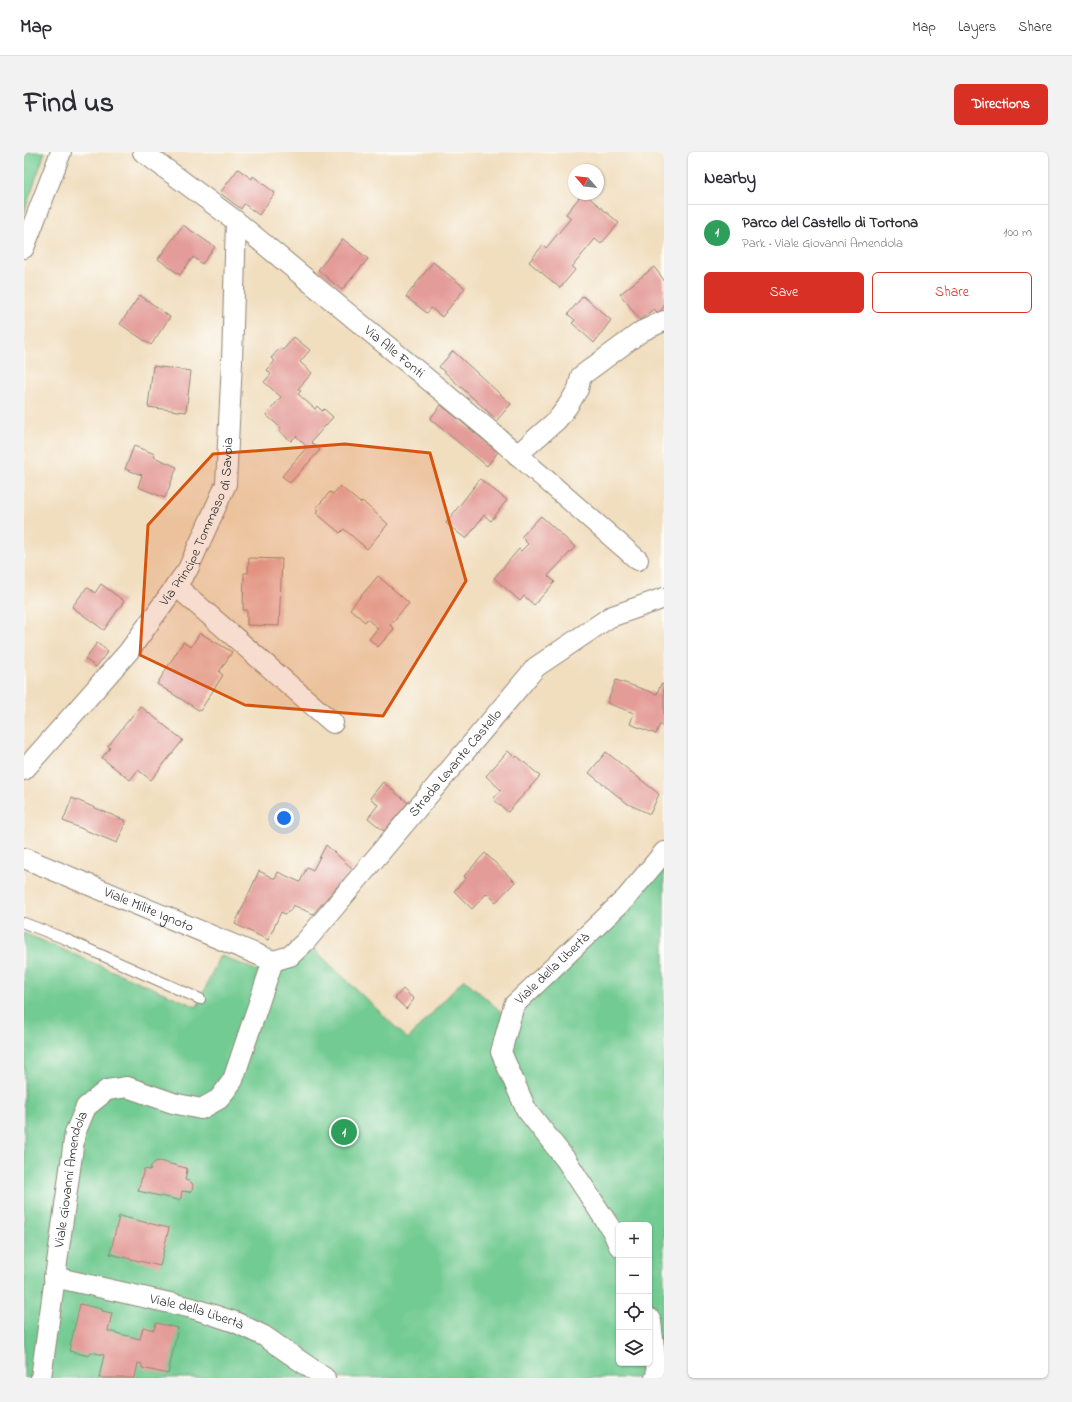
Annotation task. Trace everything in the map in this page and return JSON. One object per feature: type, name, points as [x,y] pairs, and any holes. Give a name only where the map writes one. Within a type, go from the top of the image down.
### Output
[{"type":"street","points":[[24,248],[61,152]]},
{"type":"street","name":"Via Alle Fonti","points":[[143,152],[236,221],[518,455],[638,560]]},
{"type":"street","name":"Via Principe Tommaso di Savoia","points":[[24,770],[128,651],[176,586],[188,569],[226,484],[232,362],[236,221]]},
{"type":"street","points":[[518,455],[557,420],[568,407],[578,388],[582,376],[642,331],[664,321]]},
{"type":"street","points":[[176,586],[333,723]]},
{"type":"street","name":"Strada Levante Castello","points":[[273,961],[290,956],[306,942],[536,667],[610,616],[664,598]]},
{"type":"street","name":"Viale della Libertà","points":[[616,1239],[613,1232],[566,1160],[526,1109],[501,1052],[514,1005],[626,898],[664,852]]},
{"type":"street","name":"Viale Milite Ignoto","points":[[24,858],[273,961]]},
{"type":"street","name":"Viale Giovanni Amendola","points":[[41,1378],[75,1133],[86,1107],[107,1090],[128,1087],[173,1103],[201,1109],[219,1099],[233,1080],[273,961]]},
{"type":"street","name":"Viale della Libertà","points":[[54,1277],[192,1308],[235,1322],[264,1336],[325,1378]]},
{"type":"street","points":[[652,1330],[657,1374],[656,1378]]},
{"type":"lane","points":[[24,922],[200,999]]},
{"type":"highlighted area","points":[[345,444],[430,453],[466,581],[383,716],[245,705],[140,655],[148,525],[213,454]]},
{"type":"green space","points":[[24,152],[45,152],[24,213]]},
{"type":"green space","points":[[664,869],[664,1378],[24,1378],[24,933],[197,1007],[220,955],[260,972],[298,960],[313,948],[408,1039],[464,979],[516,1025],[529,1003]]},
{"type":"building","points":[[238,169],[252,179],[253,176],[275,193],[259,215],[244,204],[241,209],[220,193]]},
{"type":"building","points":[[577,200],[592,200],[619,223],[601,244],[595,239],[572,267],[575,270],[560,288],[529,262],[543,245],[546,248],[571,218],[566,214]]},
{"type":"building","points":[[183,225],[215,247],[202,264],[193,257],[180,275],[158,259]]},
{"type":"building","points":[[343,239],[368,259],[342,290],[318,270]]},
{"type":"building","points":[[433,262],[465,288],[442,317],[431,308],[427,313],[406,297]]},
{"type":"building","points":[[654,267],[664,280],[664,307],[658,313],[654,309],[640,320],[620,294]]},
{"type":"building","points":[[140,295],[170,317],[151,345],[120,324]]},
{"type":"building","points":[[583,296],[611,320],[594,343],[572,323],[575,320],[568,314]]},
{"type":"building","points":[[294,337],[310,350],[300,362],[312,373],[298,389],[301,391],[298,394],[315,409],[317,406],[322,411],[324,409],[333,417],[311,442],[320,450],[290,483],[282,476],[307,447],[296,436],[291,441],[279,431],[281,428],[266,415],[281,397],[264,382],[271,374],[267,370],[275,361],[271,358],[280,348],[283,350]]},
{"type":"building","points":[[453,351],[511,404],[497,420],[439,367]]},
{"type":"building","points":[[153,366],[191,371],[186,412],[148,407]]},
{"type":"building","points":[[441,405],[498,452],[487,466],[430,419]]},
{"type":"building","points":[[134,446],[155,454],[154,457],[177,467],[165,498],[138,487],[142,475],[125,469]]},
{"type":"building","points":[[480,479],[507,500],[491,521],[484,515],[466,539],[446,523]]},
{"type":"building","points":[[340,486],[360,503],[362,501],[388,524],[367,549],[344,529],[340,533],[316,513],[319,510],[316,508],[330,492],[333,494]]},
{"type":"building","points":[[541,516],[575,547],[548,576],[555,582],[534,605],[524,596],[520,601],[494,578],[519,549],[521,551],[528,544],[521,537]]},
{"type":"building","points":[[249,558],[282,559],[279,626],[247,625],[247,610],[243,610],[244,573],[248,573]]},
{"type":"building","points":[[378,576],[409,603],[390,625],[394,629],[378,647],[369,639],[378,628],[367,619],[365,622],[350,609]]},
{"type":"building","points":[[101,584],[124,601],[104,630],[72,607],[87,587],[95,593]]},
{"type":"building","points":[[200,633],[232,652],[219,672],[223,675],[200,711],[157,684],[183,642],[191,647]]},
{"type":"building","points":[[97,643],[108,651],[96,667],[85,659]]},
{"type":"building","points":[[616,680],[657,694],[661,684],[664,685],[664,726],[660,724],[656,734],[630,724],[634,713],[607,703]]},
{"type":"building","points":[[140,706],[183,740],[151,780],[138,770],[130,780],[102,758],[110,748],[108,746]]},
{"type":"building","points":[[508,751],[515,758],[517,756],[540,776],[508,812],[493,799],[501,790],[486,776]]},
{"type":"building","points":[[606,752],[659,794],[650,814],[628,804],[589,773]]},
{"type":"building","points":[[383,782],[408,803],[384,831],[368,818],[378,805],[370,798]]},
{"type":"building","points":[[72,798],[126,821],[117,843],[63,821]]},
{"type":"building","points":[[326,845],[353,869],[313,914],[293,905],[290,911],[285,914],[281,912],[268,940],[235,924],[259,871],[275,879],[278,872],[300,882],[307,867],[313,870]]},
{"type":"building","points":[[485,853],[515,882],[496,902],[487,893],[472,909],[454,891],[466,878],[464,876]]},
{"type":"building","points":[[403,989],[414,999],[406,1009],[395,998]]},
{"type":"building","points":[[159,1161],[186,1168],[185,1180],[192,1183],[192,1190],[189,1192],[182,1191],[181,1198],[178,1200],[138,1191],[144,1169],[150,1170],[151,1166],[155,1162]]},
{"type":"building","points":[[119,1216],[169,1228],[160,1266],[110,1254]]},
{"type":"building","points":[[80,1304],[112,1313],[108,1331],[140,1339],[143,1327],[154,1330],[156,1323],[178,1328],[168,1374],[142,1368],[142,1364],[138,1363],[135,1378],[99,1378],[104,1355],[91,1352],[89,1356],[69,1351]]},
{"type":"place","name":"Parco del Castello di Tortona","points":[[344,1132]]}]
